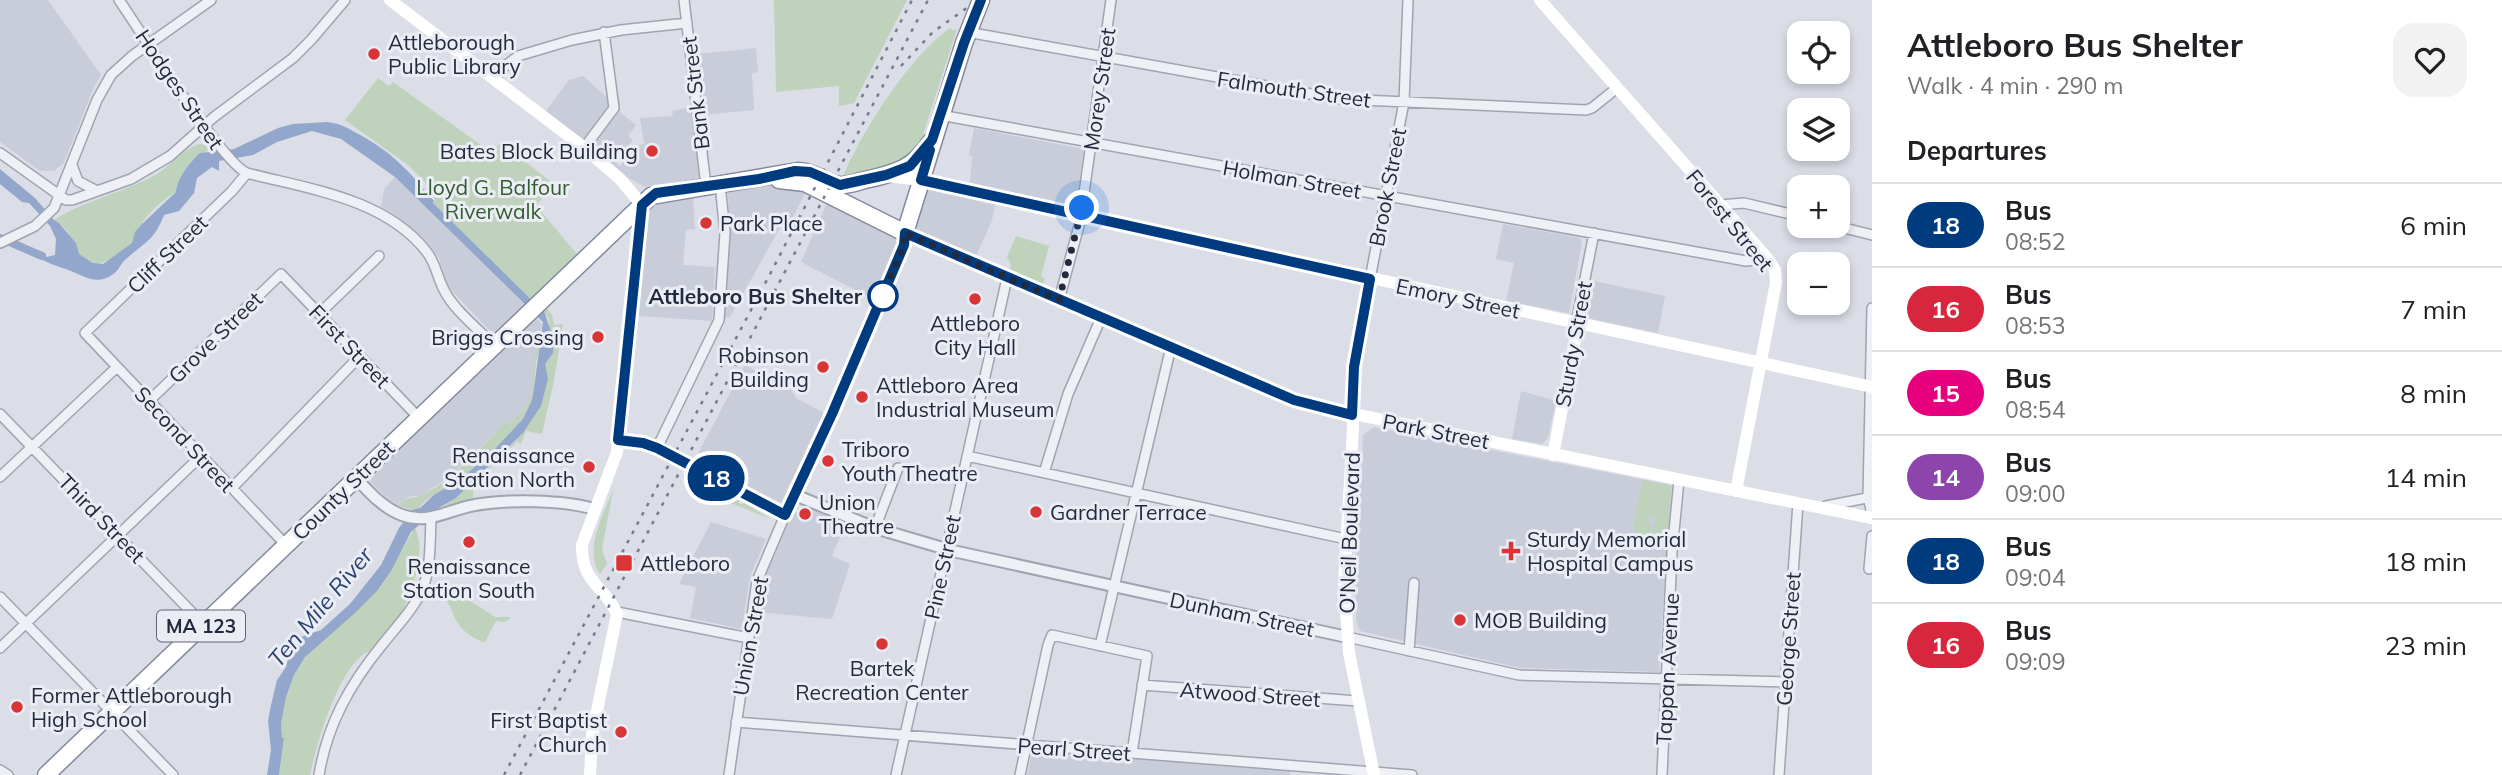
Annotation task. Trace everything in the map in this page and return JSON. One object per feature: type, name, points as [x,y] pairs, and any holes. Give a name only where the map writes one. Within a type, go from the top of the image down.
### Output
[{"type":"highway","name":"MA 123","points":[[905,233],[940,115],[967,33],[981,0]]},
{"type":"highway","name":"MA 123","points":[[872,179],[910,166],[932,140]]},
{"type":"highway","name":"Park Street","points":[[642,205],[654,194],[802,171],[813,173],[837,185],[872,179]]},
{"type":"highway","name":"Park Street","points":[[759,179],[798,181],[905,233]]},
{"type":"highway","points":[[866,212],[859,203],[858,193],[872,179]]},
{"type":"highway","name":"County Street","points":[[46,775],[642,205]]},
{"type":"main road","points":[[390,0],[584,148],[620,179],[642,205],[615,459],[583,540],[583,560],[591,581],[617,612],[593,731],[590,775]]},
{"type":"main road","name":"Forest Street","points":[[1540,0],[1775,270],[1776,280],[1736,491]]},
{"type":"main road","name":"Emory Street","points":[[872,179],[899,176],[921,180],[1871,387]]},
{"type":"main road","name":"Park Street","points":[[905,233],[1299,402],[1553,455],[1872,516]]},
{"type":"main road","name":"Brook Street","points":[[1352,415],[1354,367],[1370,279]]},
{"type":"main road","name":"Sturdy Street","points":[[1553,455],[1576,324]]},
{"type":"main road","name":"O'Neil Boulevard","points":[[1352,415],[1344,592],[1347,637],[1374,773]]},
{"type":"street","name":"Hodges Street","points":[[119,0],[231,162],[247,173],[361,205],[399,225],[429,254],[447,295],[495,346]]},
{"type":"street","points":[[0,243],[40,222],[52,210],[106,82],[122,64],[211,0]]},
{"type":"street","points":[[0,152],[59,197],[70,200],[151,168],[293,58],[345,0]]},
{"type":"street","name":"Bank Street","points":[[657,448],[719,320],[725,236],[713,185],[684,0]]},
{"type":"street","name":"Morey Street","points":[[1059,300],[1081,216],[1111,0]]},
{"type":"street","name":"Brook Street","points":[[1370,279],[1404,102],[1408,0]]},
{"type":"street","points":[[494,79],[519,56],[604,32],[687,23]]},
{"type":"street","points":[[584,148],[614,108],[604,32]]},
{"type":"street","name":"Falmouth Street","points":[[967,33],[1333,99],[1586,110],[1617,88]]},
{"type":"street","name":"Holman Street","points":[[940,115],[1746,261],[1768,259]]},
{"type":"street","points":[[72,165],[78,180],[97,191]]},
{"type":"street","name":"Cliff Street","points":[[85,333],[232,191],[247,173]]},
{"type":"street","points":[[1720,205],[1744,203],[1787,213]]},
{"type":"street","points":[[1850,230],[1872,235]]},
{"type":"street","name":"Union Street","points":[[729,775],[758,578],[832,414],[904,245],[905,233]]},
{"type":"street","name":"Sturdy Street","points":[[1576,324],[1594,233]]},
{"type":"street","points":[[319,314],[379,256]]},
{"type":"street","name":"First Street","points":[[281,274],[419,418]]},
{"type":"street","name":"Grove Street","points":[[149,401],[281,274]]},
{"type":"street","name":"Pine Street","points":[[896,775],[1007,278]]},
{"type":"street","points":[[1872,308],[1872,516]]},
{"type":"street","points":[[1044,473],[1066,398],[1101,318]]},
{"type":"street","name":"Second Street","points":[[85,333],[286,545]]},
{"type":"street","points":[[1100,646],[1171,347]]},
{"type":"street","points":[[232,488],[360,356]]},
{"type":"street","points":[[0,477],[117,367]]},
{"type":"street","name":"Third Street","points":[[0,414],[203,624]]},
{"type":"street","points":[[618,440],[657,448],[785,515]]},
{"type":"street","points":[[0,648],[201,456]]},
{"type":"street","points":[[967,456],[1346,539]]},
{"type":"street","points":[[875,528],[898,467]]},
{"type":"street","points":[[356,478],[382,504],[405,516],[430,518],[473,505],[502,502],[576,505],[594,509]]},
{"type":"street","name":"Tappan Avenue","points":[[1662,775],[1672,546],[1679,480]]},
{"type":"street","name":"Dunham Street","points":[[795,495],[875,528],[947,549],[1519,675],[1784,682]]},
{"type":"street","name":"Park Street","points":[[1820,508],[1870,497]]},
{"type":"street","name":"George Street","points":[[1779,775],[1798,503]]},
{"type":"street","points":[[319,775],[330,732],[345,698],[360,673],[411,609],[421,591],[428,566],[430,518]]},
{"type":"street","points":[[1869,569],[1872,536]]},
{"type":"street","points":[[1409,651],[1414,583]]},
{"type":"street","points":[[0,597],[173,775]]},
{"type":"street","points":[[617,612],[749,638]]},
{"type":"street","points":[[1020,775],[1052,635],[1147,656],[1132,753]]},
{"type":"street","name":"Atwood Street","points":[[1142,685],[1358,701]]},
{"type":"street","name":"Pearl Street","points":[[736,722],[1412,775]]},
{"type":"street","points":[[0,770],[8,775]]},
{"type":"shaded area","points":[[0,0],[48,0],[101,75],[64,163],[54,171],[40,171],[0,142]]},
{"type":"shaded area","points":[[695,48],[698,54],[756,48],[758,72],[752,73],[754,110],[703,115],[699,108],[693,53]]},
{"type":"shaded area","points":[[583,76],[610,100],[620,100],[620,112],[636,125],[628,136],[633,140],[616,163],[620,166],[633,150],[639,154],[639,145],[644,144],[640,118],[673,116],[672,111],[691,107],[699,176],[693,180],[645,187],[621,174],[545,112],[569,80]]},
{"type":"shaded area","points":[[974,128],[1084,149],[1076,207],[970,184],[972,156],[969,155]]},
{"type":"shaded area","points":[[395,177],[527,307],[500,331],[492,332],[488,329],[448,286],[439,258],[425,240],[381,207],[384,189]]},
{"type":"shaded area","points":[[774,183],[807,190],[789,225],[781,226],[730,317],[722,318],[727,237],[730,235],[728,193],[736,187]]},
{"type":"shaded area","points":[[928,188],[996,201],[992,220],[974,261],[913,233]]},
{"type":"shaded area","points":[[693,195],[695,229],[686,230],[683,265],[715,267],[712,321],[639,316],[636,309],[646,211],[650,203]]},
{"type":"shaded area","points":[[829,198],[899,237],[901,245],[875,300],[801,262]]},
{"type":"shaded area","points":[[1503,224],[1580,238],[1582,242],[1569,313],[1506,301],[1514,263],[1496,259]]},
{"type":"shaded area","points":[[1594,281],[1665,296],[1658,333],[1587,318]]},
{"type":"shaded area","points":[[535,316],[542,324],[534,360],[532,394],[524,409],[510,424],[506,422],[450,476],[421,496],[411,496],[398,505],[387,498],[371,482],[373,471]]},
{"type":"shaded area","points":[[745,365],[791,389],[796,398],[824,413],[781,503],[695,459]]},
{"type":"shaded area","points":[[1521,391],[1556,401],[1548,438],[1542,444],[1512,439]]},
{"type":"shaded area","name":"Sturdy Memorial Hospital Campus","points":[[1374,427],[1671,485],[1659,672],[1520,668],[1360,631],[1356,619],[1356,567],[1363,435]]},
{"type":"shaded area","points":[[811,507],[847,521],[832,556],[850,564],[832,619],[757,612],[766,570],[792,514]]},
{"type":"shaded area","points":[[711,522],[766,539],[750,577],[742,629],[690,618],[696,587],[679,584]]},
{"type":"shaded area","points":[[1035,751],[1290,771],[1290,775],[1027,775],[1032,753]]},
{"type":"green space","points":[[774,0],[907,0],[854,103],[839,106],[839,86],[776,92]]},
{"type":"green space","points":[[950,28],[953,31],[957,29],[921,141],[914,155],[888,167],[843,176],[862,138],[903,75],[934,41]]},
{"type":"green space","name":"Lloyd G. Balfour Riverwalk","points":[[378,78],[389,86],[393,82],[492,153],[501,142],[551,182],[553,186],[538,203],[539,209],[577,254],[531,299],[433,203],[435,200],[430,187],[408,165],[345,120]]},
{"type":"green space","points":[[201,144],[214,153],[207,151],[191,162],[179,180],[176,192],[150,214],[132,243],[104,262],[96,264],[79,254],[69,234],[54,220],[78,207],[155,175],[189,149]]},
{"type":"green space","points":[[1016,236],[1049,246],[1041,276],[1045,279],[1042,286],[1009,271],[1011,265],[1007,257]]},
{"type":"green space","points":[[547,308],[554,325],[563,324],[542,434],[526,431],[521,444],[517,442],[470,487],[473,490],[473,500],[442,507],[456,498],[501,456],[523,433],[537,412],[546,385],[544,364],[550,356],[549,319],[544,311]]},
{"type":"green space","points":[[541,329],[532,400],[523,419],[490,454],[458,481],[425,501],[418,509],[412,510],[398,505],[444,482],[503,425],[507,422],[510,424],[524,409],[532,394],[534,359]]},
{"type":"green space","points":[[698,478],[738,500],[740,505],[744,503],[771,519],[690,487],[687,482],[689,479],[697,481]]},
{"type":"green space","points":[[1643,480],[1672,486],[1667,540],[1664,544],[1663,541],[1651,540],[1653,525],[1657,522],[1654,516],[1648,519],[1651,525],[1648,542],[1642,541],[1633,526]]},
{"type":"green space","points":[[613,490],[602,549],[607,564],[600,574],[594,555],[594,544]]},
{"type":"green space","points":[[415,528],[419,558],[401,614],[370,651],[359,658],[339,687],[310,775],[279,775],[284,739],[281,724],[294,675],[305,657],[381,586]]},
{"type":"green space","points":[[439,588],[470,601],[495,617],[510,619],[504,622],[496,621],[485,642],[482,642],[463,630],[449,604],[437,590]]},
{"type":"water","points":[[327,122],[346,127],[374,144],[409,173],[433,203],[545,313],[554,342],[553,353],[545,364],[548,379],[541,406],[523,433],[456,498],[437,509],[411,532],[391,571],[377,591],[305,657],[294,675],[286,697],[281,724],[284,738],[279,775],[267,775],[271,750],[268,721],[271,705],[277,680],[286,667],[290,652],[297,648],[296,642],[301,637],[321,630],[350,604],[381,565],[399,528],[412,510],[420,508],[434,495],[458,481],[490,454],[523,419],[532,400],[543,322],[395,177],[341,139],[312,131],[277,142],[253,155],[219,161],[219,171],[212,167],[197,178],[194,193],[179,211],[164,215],[157,230],[114,273],[107,278],[96,280],[51,264],[32,252],[40,252],[47,257],[55,255],[56,239],[50,226],[29,203],[22,202],[0,184],[0,169],[35,198],[59,223],[76,243],[79,254],[93,263],[103,264],[132,243],[135,232],[176,192],[185,171],[200,153],[234,149],[278,128],[293,124]]},
{"type":"waterway","points":[[0,238],[42,256]]},
{"type":"railway","points":[[504,775],[912,0]]},
{"type":"railway","points":[[520,775],[928,0]]},
{"type":"railway","points":[[901,66],[933,32],[978,0]]},
{"type":"bus line","name":"18","points":[[930,150],[921,180],[1370,279],[1354,367],[1352,415],[1294,400],[905,233],[904,245],[871,323],[785,515],[657,448],[618,440],[642,205],[656,193],[759,179],[795,171],[810,172],[840,185],[886,175],[910,166],[932,140],[981,0]]},
{"type":"place","name":"Attleborough Public Library","points":[[374,54]]},
{"type":"place","name":"Bates Block Building","points":[[652,151]]},
{"type":"place","name":"Park Place","points":[[706,223]]},
{"type":"place","name":"Attleboro Bus Shelter","points":[[883,296]]},
{"type":"place","name":"Attleboro City Hall","points":[[975,299]]},
{"type":"place","name":"Briggs Crossing","points":[[598,337]]},
{"type":"place","name":"Robinson Building","points":[[823,367]]},
{"type":"place","name":"Attleboro Area Industrial Museum","points":[[862,397]]},
{"type":"place","name":"Triboro Youth Theatre","points":[[828,461]]},
{"type":"place","name":"Renaissance Station North","points":[[589,467]]},
{"type":"place","name":"Gardner Terrace","points":[[1036,512]]},
{"type":"place","name":"Union Theatre","points":[[805,514]]},
{"type":"place","name":"Renaissance Station South","points":[[469,542]]},
{"type":"place","name":"Sturdy Memorial Hospital Campus","points":[[1511,551]]},
{"type":"place","name":"Attleboro","points":[[624,563]]},
{"type":"place","name":"MOB Building","points":[[1460,620]]},
{"type":"place","name":"Bartek Recreation Center","points":[[882,644]]},
{"type":"place","name":"Former Attleborough High School","points":[[17,707]]},
{"type":"place","name":"First Baptist Church","points":[[621,732]]},
{"type":"route","points":[[883,296],[879,303],[904,245],[905,233],[1059,300],[1082,208]]},
{"type":"water label","name":"Ten Mile River","points":[[320,607]]}]
